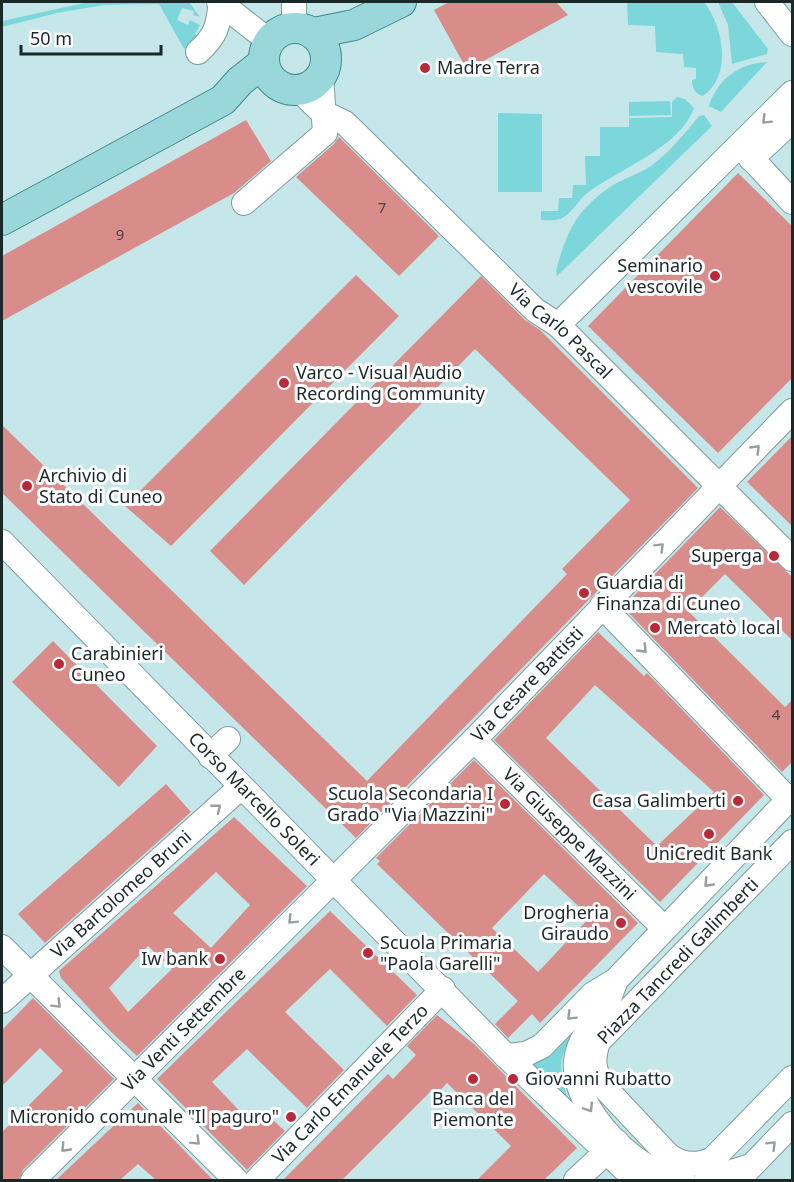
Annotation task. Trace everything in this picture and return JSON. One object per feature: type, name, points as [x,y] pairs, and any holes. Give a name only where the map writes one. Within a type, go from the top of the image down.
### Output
[{"type":"main road","points":[[2,220],[223,100],[240,81],[295,52],[401,2]]},
{"type":"street","points":[[198,52],[210,42],[220,23],[220,2]]},
{"type":"street","name":"Via Carlo Pascal","points":[[220,2],[295,52],[322,112],[345,123],[535,310],[558,325],[792,559]]},
{"type":"street","points":[[767,2],[792,34]]},
{"type":"street","points":[[746,153],[792,93]]},
{"type":"street","points":[[244,203],[325,134],[326,124],[322,112]]},
{"type":"street","points":[[558,325],[746,153],[792,121]]},
{"type":"street","points":[[746,153],[792,202]]},
{"type":"street","name":"Via Cesare Battisti","points":[[334,879],[474,740],[792,411]]},
{"type":"street","name":"Corso Marcello Soleri","points":[[5,552],[75,601],[121,648],[210,756],[443,989],[506,1056]]},
{"type":"street","points":[[602,606],[790,798]]},
{"type":"street","points":[[210,756],[228,739]]},
{"type":"street","name":"Via Giuseppe Mazzini","points":[[474,740],[664,928]]},
{"type":"street","name":"Via Bartolomeo Bruni","points":[[2,1001],[28,975],[241,787]]},
{"type":"street","name":"Piazza Tancredi Galimberti","points":[[506,1056],[526,1054],[542,1046],[594,994],[616,980],[790,798]]},
{"type":"street","name":"Piazza Tancredi Galimberti","points":[[792,842],[598,1041],[593,1066],[596,1076],[605,1088],[668,1155],[675,1161],[690,1164],[702,1163],[713,1158],[792,1078]]},
{"type":"street","name":"Via Venti Settembre","points":[[33,1180],[334,879]]},
{"type":"street","points":[[2,947],[236,1180]]},
{"type":"street","name":"Piazza Tancredi Galimberti","points":[[616,980],[603,1011],[581,1038],[576,1063],[578,1086],[587,1107],[611,1147],[636,1180]]},
{"type":"street","name":"Via Carlo Emanuele Terzo","points":[[257,1180],[443,989]]},
{"type":"street","name":"Piazza Tancredi Galimberti","points":[[506,1056],[611,1147],[653,1171],[682,1180]]},
{"type":"street","points":[[706,1180],[744,1173],[792,1124]]},
{"type":"street","points":[[576,1180],[611,1147]]},
{"type":"shaded area","points":[[89,2],[189,2],[200,17],[193,15],[194,11],[182,8],[177,20],[188,25],[190,20],[200,25],[195,34],[199,38],[184,49],[159,4],[104,5],[57,13],[2,27],[2,21]]},
{"type":"shaded area","points":[[627,2],[704,2],[711,12],[720,37],[722,63],[712,87],[703,96],[696,92],[693,86],[692,80],[696,79],[696,68],[684,67],[683,54],[656,52],[655,26],[628,25]]},
{"type":"shaded area","points":[[718,2],[732,2],[768,49],[767,54],[732,64],[728,25]]},
{"type":"shaded area","points":[[767,62],[721,112],[709,106],[718,88],[731,74],[757,63]]},
{"type":"shaded area","points":[[677,97],[685,99],[694,108],[687,122],[676,135],[647,157],[586,194],[564,217],[555,220],[541,220],[541,211],[558,211],[559,198],[572,198],[573,185],[586,185],[585,156],[600,156],[600,127],[629,127],[629,118],[672,117],[672,102]]},
{"type":"shaded area","points":[[670,101],[671,115],[629,116],[629,102]]},
{"type":"shaded area","points":[[498,113],[542,114],[542,192],[498,192]]},
{"type":"shaded area","points":[[704,115],[712,126],[557,276],[556,271],[569,232],[590,203],[613,185],[658,161],[699,116]]},
{"type":"shaded area","points":[[581,1016],[561,1065],[569,1101],[533,1064]]},
{"type":"building","points":[[449,2],[556,2],[568,15],[467,70],[434,10]]},
{"type":"building","points":[[246,120],[271,161],[234,193],[2,321],[2,256]]},
{"type":"building","points":[[339,137],[439,236],[399,276],[296,177]]},
{"type":"building","name":"Seminario vescovile","points":[[738,173],[792,226],[792,378],[718,453],[588,326]]},
{"type":"building","points":[[356,275],[399,316],[171,546],[125,506]]},
{"type":"building","points":[[481,276],[525,320],[540,330],[698,488],[356,838],[2,493],[2,425],[367,781],[567,574],[562,569],[630,500],[475,349],[244,585],[210,551]]},
{"type":"building","points":[[792,436],[792,526],[747,482]]},
{"type":"building","points":[[720,507],[792,577],[792,640],[725,574],[688,611],[785,707],[792,700],[792,762],[782,772],[623,607]]},
{"type":"building","points":[[598,632],[644,676],[647,673],[764,795],[660,902],[494,740]],"holes":[[[595,685],[714,792],[657,846],[546,738]]]},
{"type":"building","points":[[53,641],[157,746],[119,787],[12,682]]},
{"type":"building","points":[[474,760],[638,923],[540,1023],[532,1014],[508,1038],[495,1024],[518,1001],[377,864],[380,861],[376,858]],"holes":[[[544,874],[590,917],[538,972],[492,928]]]},
{"type":"building","points":[[166,784],[191,812],[45,943],[18,914]]},
{"type":"building","points":[[234,817],[307,886],[137,1056],[109,1030],[61,978],[59,971]],"holes":[[[216,872],[250,905],[211,948],[173,913]],[[148,946],[172,969],[128,1012],[109,988]]]},
{"type":"building","points":[[330,911],[417,995],[387,1026],[330,969],[285,1012],[344,1070],[307,1108],[247,1049],[212,1082],[251,1123],[263,1111],[285,1131],[247,1170],[157,1079]]},
{"type":"building","points":[[33,998],[114,1079],[23,1170],[19,1180],[2,1180],[2,1132],[63,1071],[40,1048],[2,1086],[2,1030]]},
{"type":"building","points":[[437,1015],[474,1044],[577,1148],[544,1180],[477,1180],[511,1146],[447,1083],[438,1093],[433,1089],[342,1180],[283,1180],[388,1074],[393,1079],[416,1055],[407,1046]]},
{"type":"building","points":[[138,1103],[213,1180],[156,1180],[138,1164],[120,1180],[56,1180]]},
{"type":"place","name":"Madre Terra","points":[[425,68]]},
{"type":"place","name":"Seminario vescovile","points":[[715,276]]},
{"type":"place","name":"Varco - Visual Audio Recording Community","points":[[284,383]]},
{"type":"place","name":"Archivio di Stato di Cuneo","points":[[27,486]]},
{"type":"place","name":"Superga","points":[[774,556]]},
{"type":"place","name":"Guardia di Finanza di Cuneo","points":[[584,593]]},
{"type":"place","name":"Mercatò local","points":[[655,628]]},
{"type":"place","name":"Carabinieri Cuneo","points":[[59,664]]},
{"type":"place","name":"Casa Galimberti","points":[[738,801]]},
{"type":"place","name":"Scuola Secondaria I Grado \"Via Mazzini\"","points":[[505,804]]},
{"type":"place","name":"UniCredit Bank","points":[[709,834]]},
{"type":"place","name":"Drogheria Giraudo","points":[[621,923]]},
{"type":"place","name":"Scuola Primaria \"Paola Garelli\"","points":[[368,953]]},
{"type":"place","name":"Iw bank","points":[[220,959]]},
{"type":"place","name":"Banca del Piemonte","points":[[473,1079]]},
{"type":"place","name":"Giovanni Rubatto","points":[[513,1079]]},
{"type":"place","name":"Micronido comunale \"Il paguro\"","points":[[291,1117]]}]
